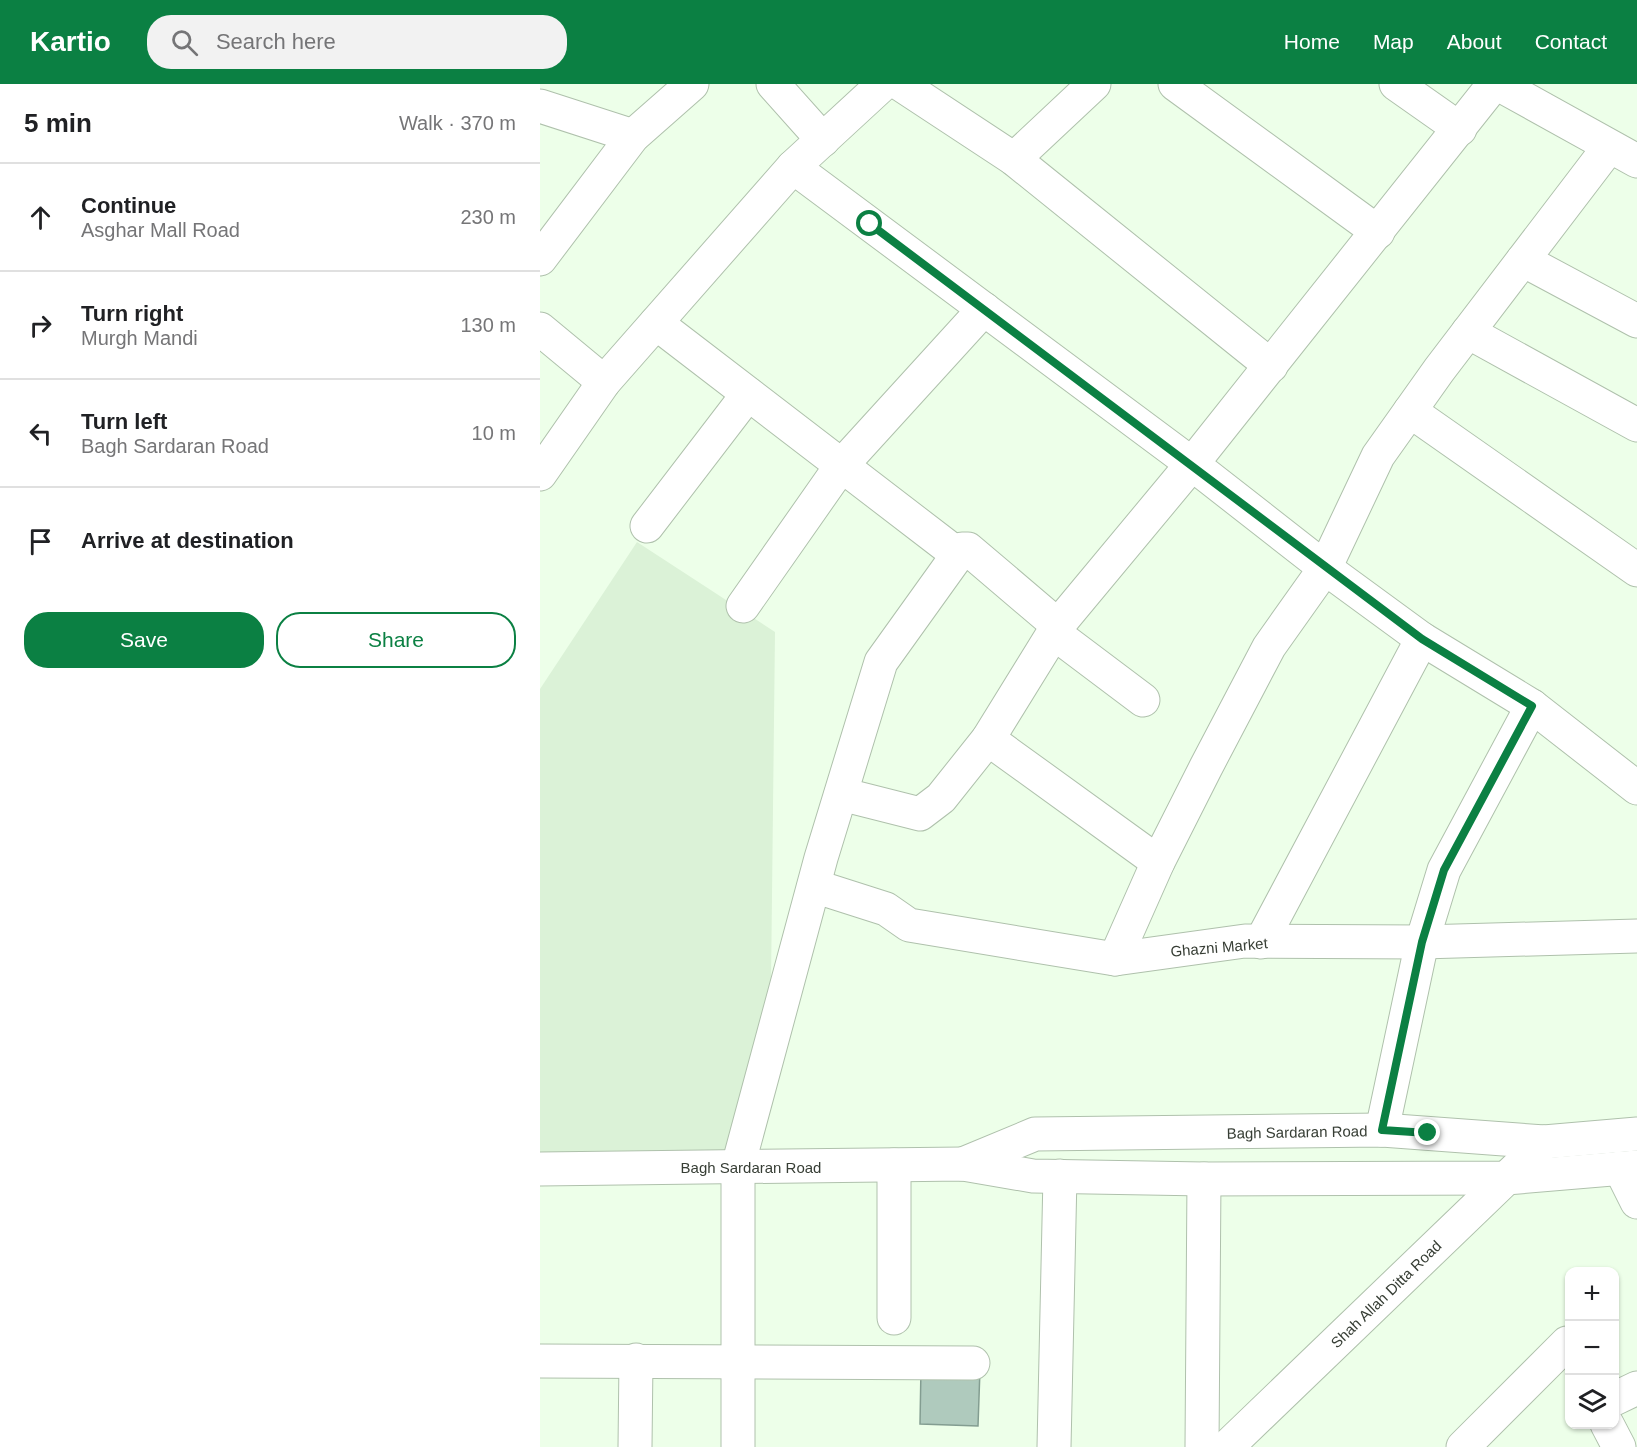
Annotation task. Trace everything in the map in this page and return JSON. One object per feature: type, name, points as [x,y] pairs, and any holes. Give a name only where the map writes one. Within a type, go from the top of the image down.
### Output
[{"type":"street","points":[[540,259],[633,136],[692,84]]},
{"type":"street","points":[[773,84],[822,140]]},
{"type":"street","points":[[540,474],[604,382],[793,167],[883,84]]},
{"type":"street","points":[[900,84],[1014,159],[1271,366]]},
{"type":"street","points":[[1014,159],[1094,84]]},
{"type":"street","points":[[1175,84],[1378,232]]},
{"type":"street","points":[[1396,84],[1460,129]]},
{"type":"street","points":[[841,794],[920,813],[941,798],[988,739],[1056,628],[1192,464],[1496,84],[1623,154],[1523,260],[1378,456],[1324,568],[1269,647],[1158,861],[1115,959]]},
{"type":"street","points":[[540,106],[633,136]]},
{"type":"street","points":[[793,167],[1192,464],[1324,568],[1422,639],[1532,706],[1637,788]]},
{"type":"street","points":[[1523,260],[1637,321]]},
{"type":"street","points":[[743,606],[841,466],[984,309]]},
{"type":"street","points":[[656,323],[957,554]]},
{"type":"street","points":[[540,329],[604,382]]},
{"type":"street","points":[[1468,332],[1637,425]]},
{"type":"street","points":[[646,526],[748,394]]},
{"type":"street","points":[[1410,411],[1633,559]]},
{"type":"street","points":[[738,1447],[738,1166],[814,886],[881,662],[957,554],[962,549],[968,549],[1055,623],[1056,628],[1143,700]]},
{"type":"street","points":[[1261,942],[1422,639]]},
{"type":"street","points":[[1382,1130],[1422,942],[1444,870],[1532,706]]},
{"type":"street","points":[[988,739],[1158,861]]},
{"type":"street","name":"Ghazni Market","points":[[814,886],[886,909],[909,925],[1115,959],[1245,941],[1422,942],[1637,936]]},
{"type":"street","name":"Bagh Sardaran Road","points":[[963,1164],[1035,1134],[1201,1134],[1382,1130],[1544,1142],[1637,1134]]},
{"type":"street","points":[[1201,1134],[1204,1179],[1202,1447]]},
{"type":"street","name":"Shah Allah Ditta Road","points":[[1240,1443],[1544,1142]]},
{"type":"street","name":"Bagh Sardaran Road","points":[[540,1169],[963,1164],[1032,1176],[1204,1179],[1506,1178],[1628,1168]]},
{"type":"street","points":[[894,1165],[894,1318]]},
{"type":"street","points":[[1628,1168],[1637,1202]]},
{"type":"street","points":[[1054,1447],[1060,1176]]},
{"type":"street","points":[[1463,1447],[1565,1345]]},
{"type":"street","points":[[635,1447],[636,1360]]},
{"type":"street","points":[[540,1361],[973,1363]]},
{"type":"street","points":[[1619,1397],[1637,1388]]},
{"type":"street","points":[[1609,1429],[1619,1447]]},
{"type":"shaded area","points":[[637,542],[775,632],[771,984],[738,1166],[540,1169],[540,689]]},
{"type":"building","points":[[921,1368],[980,1369],[978,1426],[920,1424]]},
{"type":"route","points":[[870,224],[1192,464],[1324,568],[1422,639],[1532,706],[1444,870],[1422,942],[1382,1130],[1428,1133]]}]
